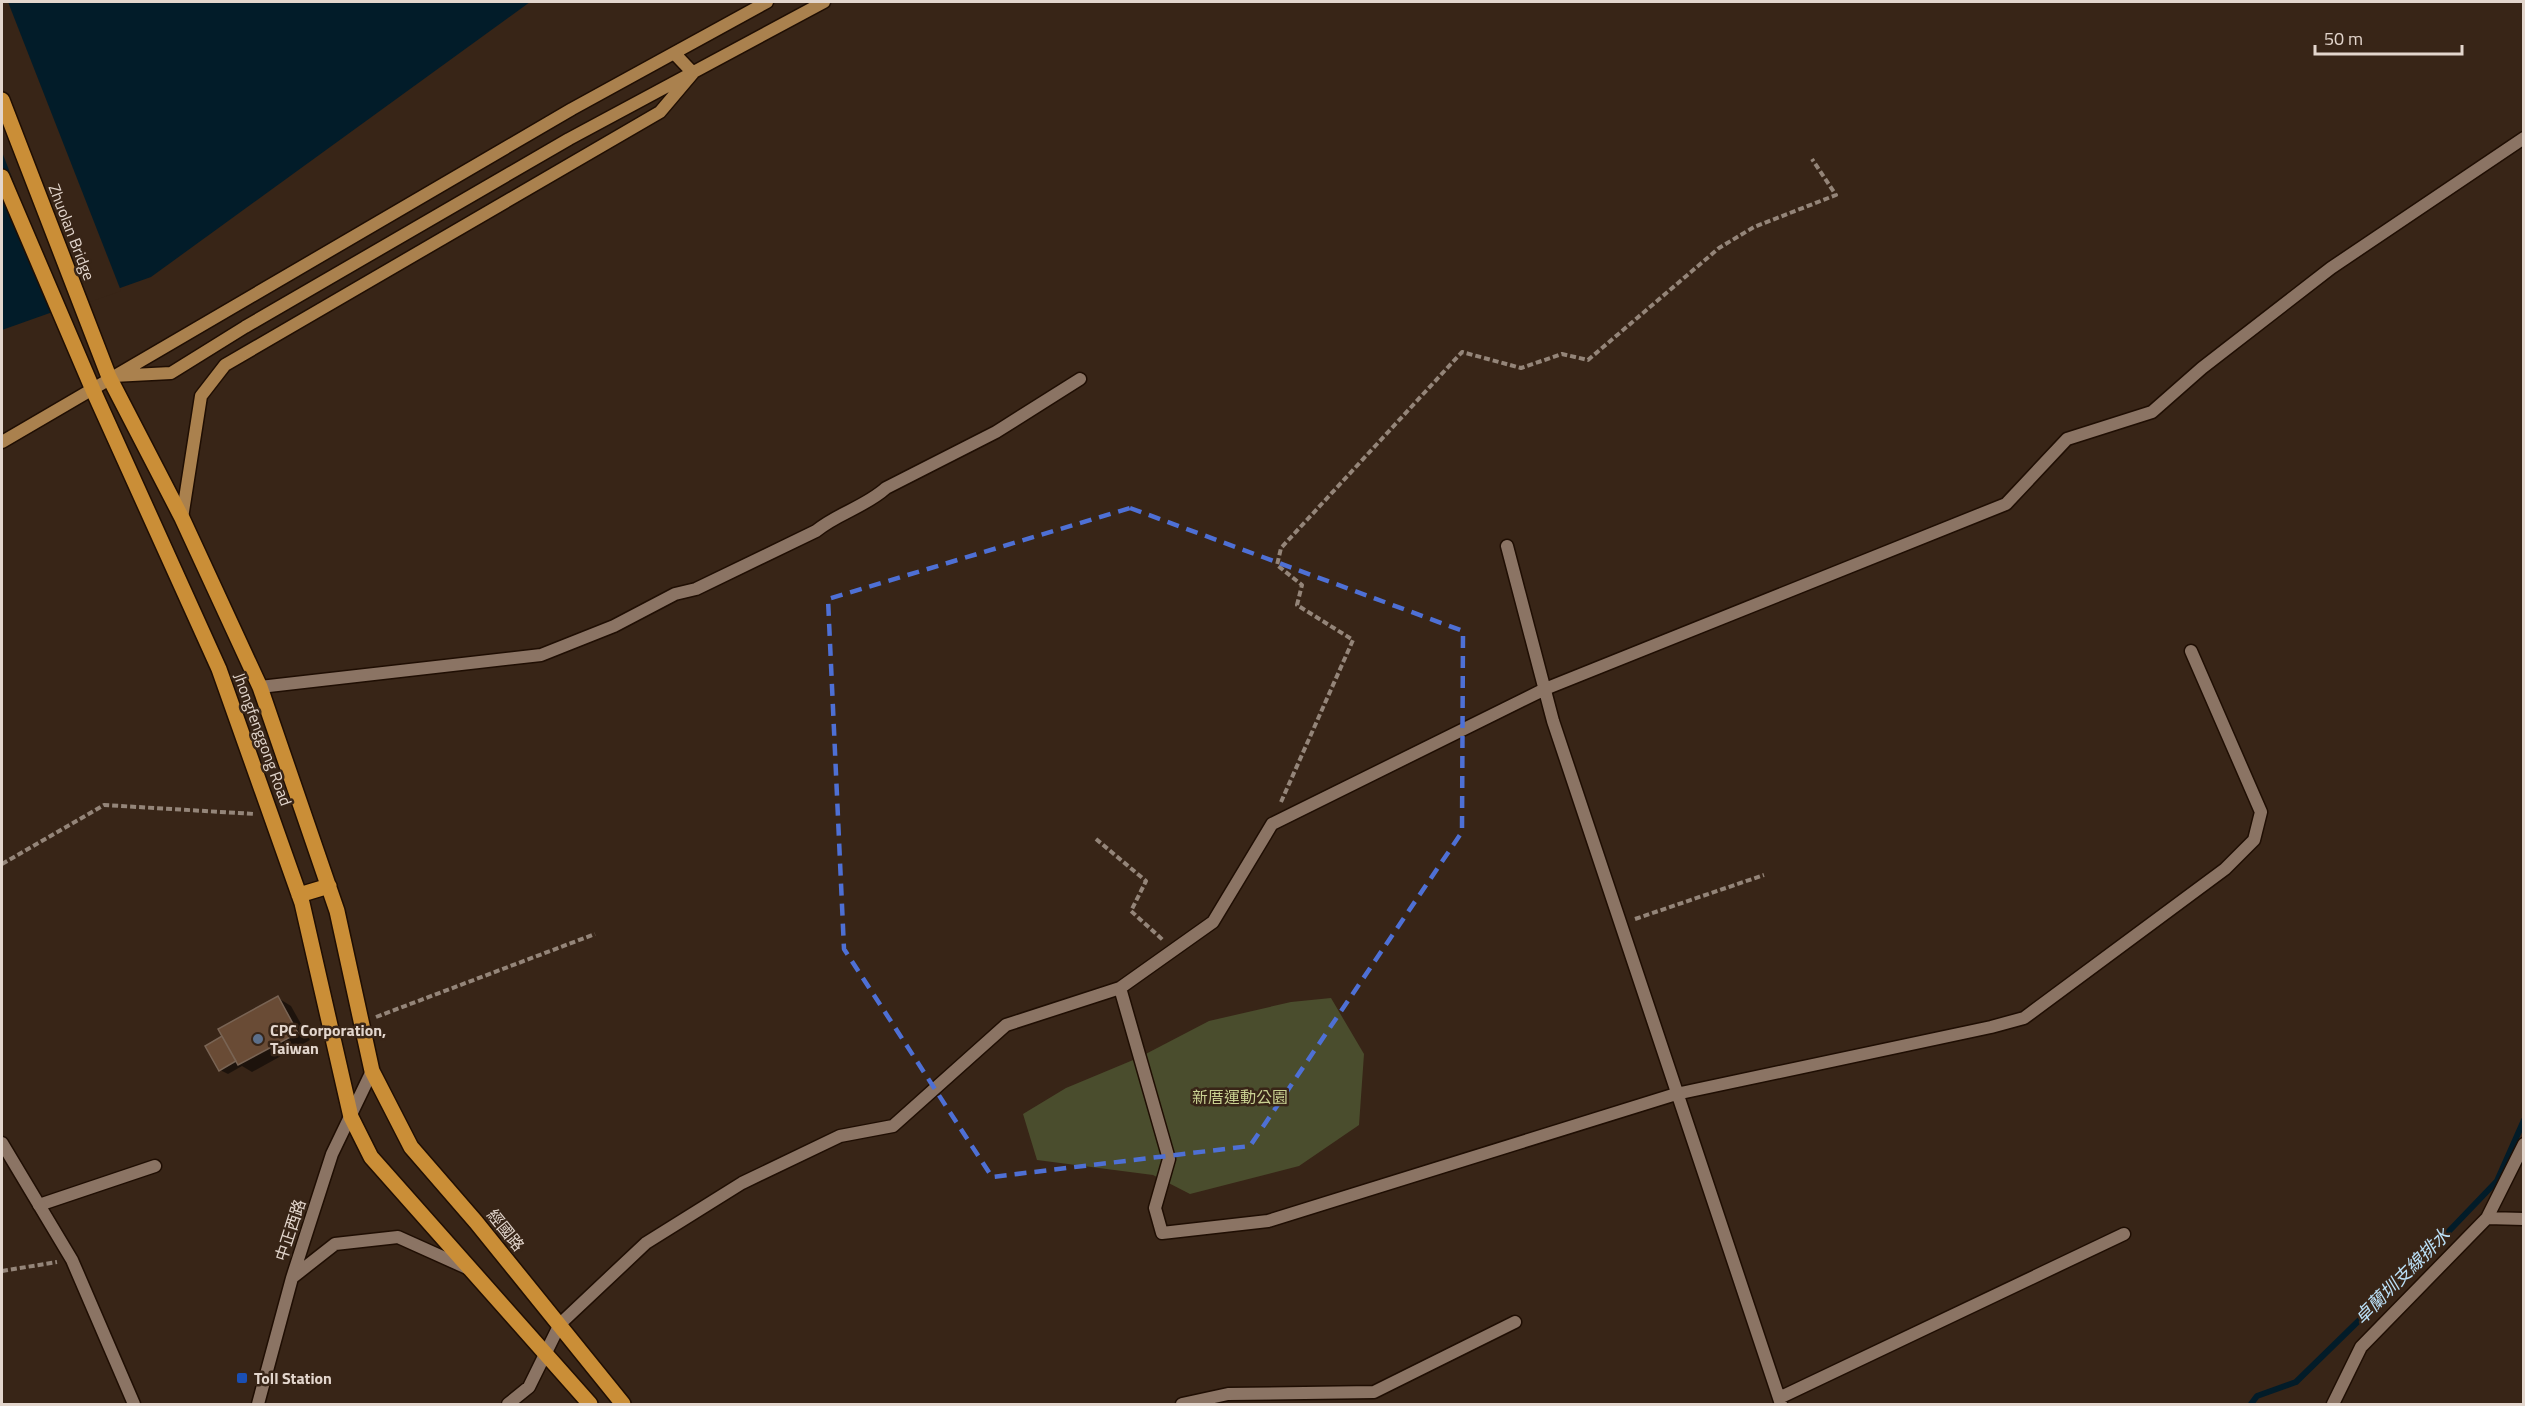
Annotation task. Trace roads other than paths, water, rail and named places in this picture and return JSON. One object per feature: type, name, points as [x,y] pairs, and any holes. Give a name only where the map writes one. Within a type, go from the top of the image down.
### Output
[{"type":"main road","points":[[2,442],[93,390],[109,377],[174,343],[572,109],[766,2]]},
{"type":"main road","points":[[109,377],[171,373],[245,327],[559,145],[824,2]]},
{"type":"main road","points":[[674,53],[693,73]]},
{"type":"main road","points":[[182,518],[201,396],[225,365],[660,112],[693,73]]},
{"type":"main road","name":"Zhuolan Bridge","points":[[2,100],[109,377]]},
{"type":"main road","points":[[2,177],[93,390]]},
{"type":"main road","name":"Jhongfenggong Road","points":[[109,377],[182,518],[260,687],[337,911],[372,1071]]},
{"type":"main road","name":"Jhongfenggong Road","points":[[93,390],[219,669],[272,815],[299,895],[351,1117]]},
{"type":"main road","points":[[299,895],[329,886]]},
{"type":"main road","name":"經國路","points":[[372,1071],[411,1147],[560,1324],[623,1404]]},
{"type":"main road","points":[[351,1117],[371,1157],[590,1404]]},
{"type":"street","points":[[508,1404],[529,1387],[560,1324],[646,1243],[742,1183],[840,1136],[893,1126],[1006,1025],[1120,988],[1213,922],[1272,824],[1545,689],[2006,504],[2067,439],[2152,412],[2202,368],[2331,267],[2523,138]]},
{"type":"street","points":[[260,687],[541,655],[614,626],[675,594],[696,589],[816,531],[830,519],[872,501],[886,488],[996,432],[1080,379]]},
{"type":"street","points":[[1507,546],[1545,689],[1620,924],[1780,1401],[2124,1234]]},
{"type":"street","points":[[1120,988],[1169,1159],[1155,1208],[1162,1233],[1268,1221],[1676,1094],[2024,1018],[2225,869],[2254,840],[2261,812],[2191,651]]},
{"type":"street","name":"中正西路","points":[[258,1404],[292,1278],[332,1154],[372,1071]]},
{"type":"street","points":[[2,1143],[72,1260],[134,1404]]},
{"type":"street","points":[[2333,1404],[2361,1347],[2487,1218],[2523,1144]]},
{"type":"street","points":[[39,1205],[155,1166]]},
{"type":"street","points":[[2487,1218],[2523,1218]]},
{"type":"street","points":[[292,1278],[335,1244],[398,1237],[473,1271]]},
{"type":"street","points":[[1182,1404],[1228,1394],[1374,1392],[1515,1322]]},
{"type":"water","points":[[2,2],[530,2],[151,277],[2,330]]},
{"type":"waterway","name":"卓蘭圳支線排水","points":[[2251,1404],[2257,1396],[2296,1382],[2428,1253],[2497,1181],[2524,1120]]},
{"type":"place","name":"CPC Corporation, Taiwan","points":[[258,1039]]},
{"type":"place","name":"Toll Station","points":[[242,1378]]},
{"type":"park label","name":"新厝運動公園","points":[[1240,1097]]}]
